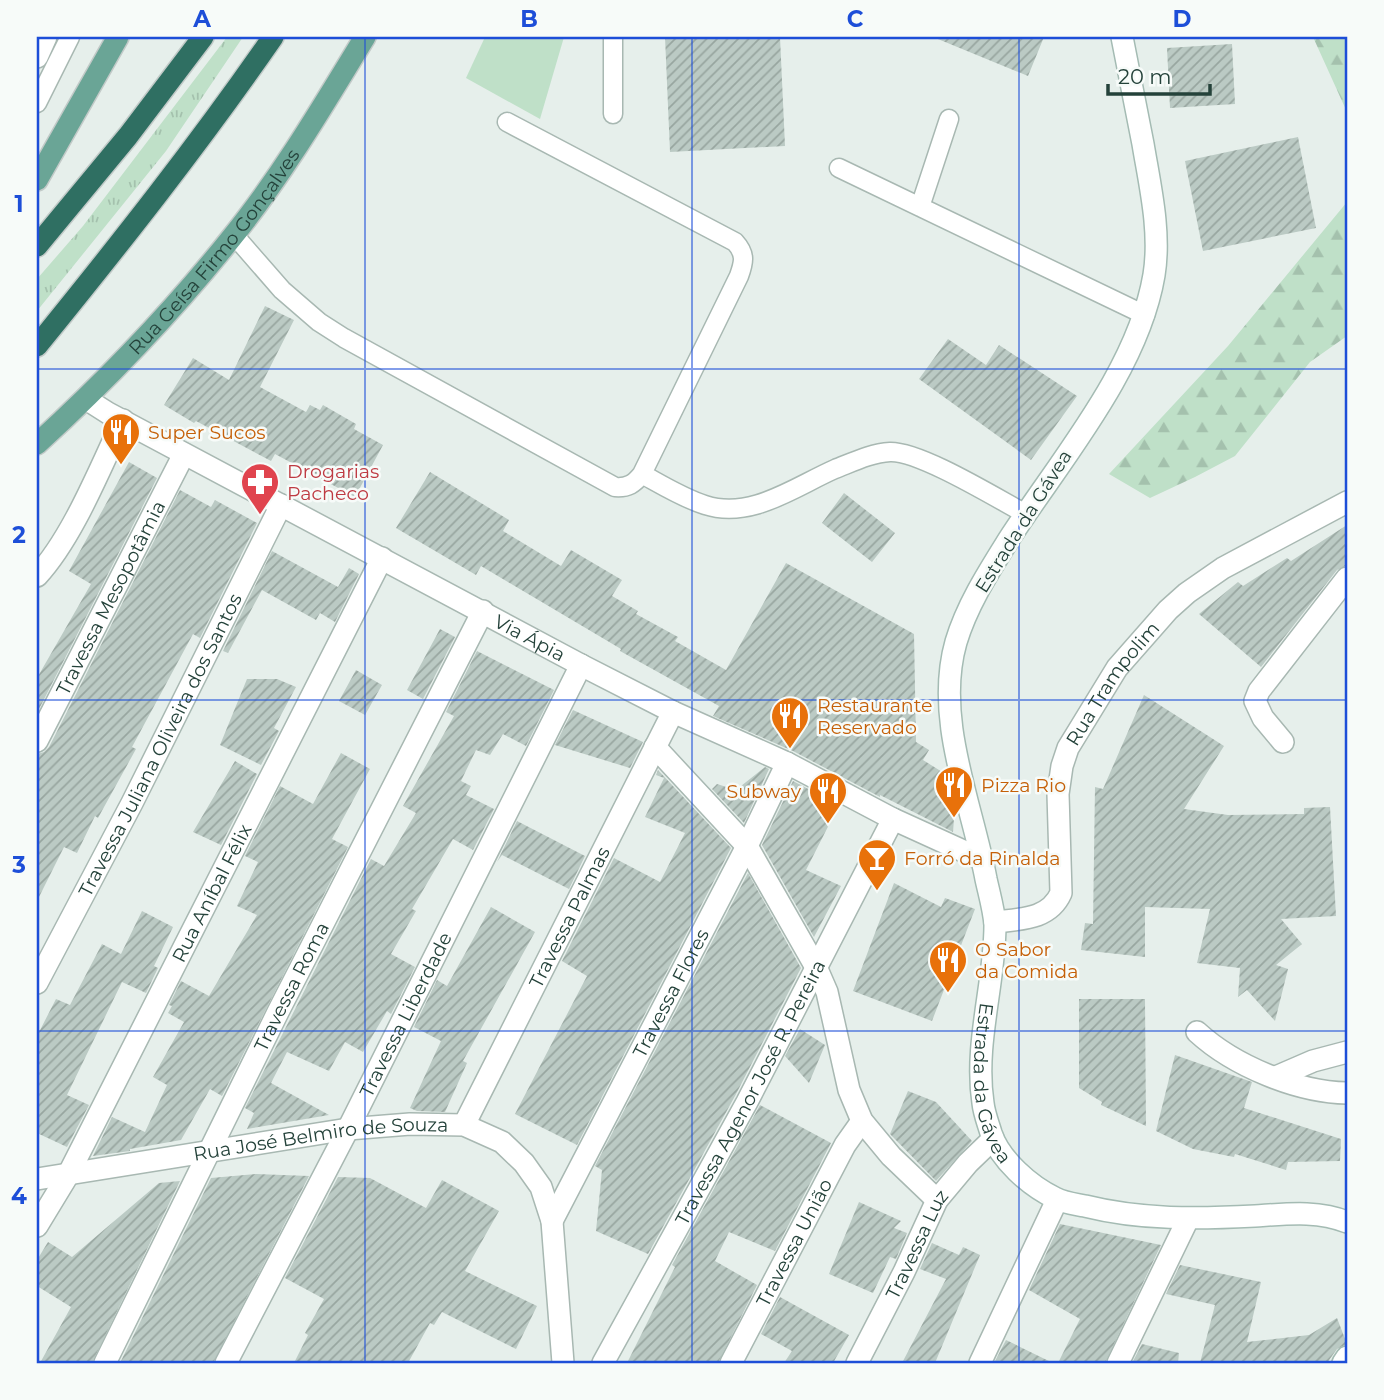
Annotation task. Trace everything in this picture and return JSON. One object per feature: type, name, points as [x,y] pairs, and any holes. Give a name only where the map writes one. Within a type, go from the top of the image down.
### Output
[{"type":"highway","points":[[37,246],[128,136],[203,37]]},
{"type":"highway","points":[[37,346],[153,203],[273,37]]},
{"type":"main road","points":[[37,180],[118,37]]},
{"type":"main road","name":"Rua Geísa Firmo Gonçalves","points":[[37,444],[86,399],[186,292],[234,235],[278,173],[365,37]]},
{"type":"street","points":[[37,57],[46,37]]},
{"type":"street","name":"Estrada da Gávea","points":[[1122,37],[1151,187],[1156,236],[1155,271],[1145,315],[1125,361],[1100,403],[975,596],[957,640],[950,669],[957,761],[983,860],[995,922],[982,1068],[983,1104],[993,1139],[1004,1157],[1024,1177],[1057,1200],[1110,1212],[1188,1219],[1311,1214],[1332,1216],[1347,1222]]},
{"type":"street","name":"Via Ápia","points":[[86,399],[581,665],[673,712],[787,763],[893,819],[983,860]]},
{"type":"street","points":[[37,576],[81,507],[123,420]]},
{"type":"street","name":"Travessa Mesopotâmia","points":[[37,741],[184,454]]},
{"type":"street","name":"Rua Trampolim","points":[[995,922],[1040,915],[1057,902],[1061,893],[1058,794],[1062,766],[1068,748],[1117,668],[1168,610],[1187,593],[1223,568],[1347,502]]},
{"type":"street","name":"Travessa Juliana Oliveira dos Santos","points":[[37,983],[132,803],[281,505]]},
{"type":"street","name":"Rua Aníbal Félix","points":[[37,1226],[68,1175],[382,558]]},
{"type":"street","points":[[1283,742],[1263,718],[1255,701],[1259,691],[1347,578]]},
{"type":"street","name":"Travessa Roma","points":[[105,1363],[207,1152],[483,611]]},
{"type":"street","name":"Travessa Liberdade","points":[[226,1363],[348,1129],[581,665]]},
{"type":"street","name":"Travessa Palmas","points":[[464,1125],[673,712]]},
{"type":"street","points":[[655,747],[747,846],[817,969],[827,992],[849,1090],[862,1121],[891,1156],[937,1200]]},
{"type":"street","name":"Travessa Flores","points":[[552,1220],[747,846],[787,763]]},
{"type":"street","name":"Travessa Agenor José R. Pereira","points":[[603,1363],[747,1102],[893,819]]},
{"type":"street","points":[[1197,1032],[1213,1048],[1231,1059],[1324,1092],[1347,1093]]},
{"type":"street","points":[[1276,1077],[1313,1061],[1347,1052]]},
{"type":"street","name":"Travessa União","points":[[731,1363],[833,1168],[862,1121]]},
{"type":"street","name":"Rua José Belmiro de Souza","points":[[37,1179],[348,1129],[410,1124],[464,1125],[502,1142],[524,1163],[541,1187],[552,1220],[563,1363]]},
{"type":"street","name":"Travessa Luz","points":[[857,1363],[937,1200],[968,1163],[993,1139]]},
{"type":"street","points":[[980,1363],[1057,1200]]},
{"type":"street","points":[[1118,1363],[1188,1219]]},
{"type":"street","points":[[1343,1363],[1347,1357]]},
{"type":"lane","points":[[37,103],[70,37]]},
{"type":"lane","points":[[612,37],[613,114]]},
{"type":"lane","points":[[920,207],[949,119]]},
{"type":"lane","points":[[234,235],[294,302],[344,338],[615,487],[633,485],[642,474],[740,276],[744,261],[742,250],[736,242],[507,122]]},
{"type":"lane","points":[[839,168],[1145,315]]},
{"type":"lane","points":[[642,474],[694,500],[730,509],[759,504],[870,455],[893,452],[915,457],[940,468],[1026,514]]},
{"type":"green space","points":[[227,37],[243,37],[166,151],[37,311],[37,279],[83,226]]},
{"type":"green space","points":[[485,37],[564,37],[540,119],[466,78]]},
{"type":"green space","points":[[1313,37],[1347,37],[1347,112]]},
{"type":"green space","points":[[1347,202],[1347,336],[1310,362],[1235,456],[1150,498],[1109,474],[1228,346]]},
{"type":"building","points":[[665,37],[780,37],[785,146],[670,152]]},
{"type":"building","points":[[933,37],[1044,37],[1028,76]]},
{"type":"building","points":[[1232,44],[1235,104],[1170,108],[1167,48]]},
{"type":"building","points":[[1298,137],[1316,228],[1203,251],[1185,161]]},
{"type":"building","points":[[265,306],[294,320],[260,387],[306,412],[310,405],[320,410],[323,405],[356,424],[354,429],[383,445],[355,497],[275,454],[271,461],[164,405],[193,358],[229,380]]},
{"type":"building","points":[[948,339],[986,365],[999,345],[1077,396],[1031,460],[919,379]]},
{"type":"building","points":[[129,462],[157,478],[37,713],[37,678],[91,584],[69,571]]},
{"type":"building","points":[[430,472],[509,520],[503,531],[561,566],[571,550],[622,580],[612,596],[638,611],[636,614],[678,637],[675,641],[726,670],[786,563],[914,634],[916,742],[929,750],[923,760],[947,775],[955,806],[953,832],[793,751],[713,716],[719,706],[620,651],[621,649],[481,566],[476,575],[396,528]]},
{"type":"building","points":[[180,490],[211,507],[215,500],[257,523],[200,638],[193,634],[132,747],[136,749],[98,818],[95,816],[77,853],[64,847],[37,901],[37,754],[49,747]]},
{"type":"building","points":[[844,493],[895,533],[872,562],[822,523]]},
{"type":"building","points":[[1347,525],[1347,565],[1337,570],[1261,667],[1199,614],[1238,582],[1243,586],[1287,558],[1291,561]]},
{"type":"building","points":[[272,551],[338,587],[349,568],[359,574],[335,622],[320,613],[316,620],[262,590],[228,653],[223,651]]},
{"type":"building","points":[[440,629],[455,637],[423,699],[407,690]]},
{"type":"building","points":[[477,651],[554,690],[526,746],[503,734],[490,755],[476,750],[461,781],[471,786],[466,795],[494,809],[473,850],[453,839],[412,909],[416,911],[391,954],[415,967],[391,1014],[387,1011],[363,1052],[345,1042],[329,1071],[287,1052],[271,1083],[329,1115],[247,1129],[254,1113],[245,1108],[371,859],[384,866],[416,813],[403,806],[454,716],[446,712]]},
{"type":"building","points":[[356,670],[382,685],[365,715],[339,701]]},
{"type":"building","points":[[247,679],[277,679],[296,687],[274,728],[279,731],[261,765],[220,745]]},
{"type":"building","points":[[1144,695],[1224,746],[1184,809],[1228,815],[1304,814],[1304,808],[1330,807],[1336,916],[1281,919],[1302,944],[1276,965],[1288,969],[1275,1021],[1247,990],[1238,997],[1240,968],[1197,963],[1210,909],[1145,907],[1145,957],[1081,950],[1085,923],[1093,924],[1095,787],[1103,789]]},
{"type":"building","points":[[573,710],[643,742],[630,768],[555,745]]},
{"type":"building","points":[[341,753],[370,769],[332,839],[348,847],[222,1096],[210,1089],[181,1140],[93,1156],[112,1117],[145,1132],[167,1085],[153,1077],[184,1022],[168,1013],[181,981],[209,996],[257,915],[237,906],[258,862],[245,856],[280,786],[313,804]]},
{"type":"building","points":[[235,761],[257,774],[221,845],[193,832]]},
{"type":"building","points":[[765,767],[769,769],[744,823],[712,789],[717,784],[736,790]]},
{"type":"building","points":[[658,770],[731,848],[577,1145],[515,1114],[587,976],[562,961],[614,858],[660,882],[685,833],[645,817],[664,778],[656,775]]},
{"type":"building","points":[[793,781],[839,805],[806,870],[841,886],[814,937],[762,845]]},
{"type":"building","points":[[517,821],[585,856],[569,889],[502,855],[497,862]]},
{"type":"building","points":[[748,873],[801,968],[735,1096],[648,1254],[596,1231],[602,1170],[595,1166]]},
{"type":"building","points":[[894,883],[941,907],[945,898],[975,909],[932,1021],[853,991]]},
{"type":"building","points":[[491,907],[535,932],[463,1061],[467,1063],[445,1112],[417,1111],[410,1108],[441,1041],[414,1027],[437,980],[447,986]]},
{"type":"building","points":[[142,911],[173,927],[154,966],[158,968],[146,993],[122,982],[67,1095],[89,1105],[67,1147],[37,1133],[37,1036],[56,999],[70,1005],[102,944],[121,954]]},
{"type":"building","points":[[1079,999],[1145,999],[1146,1126],[1101,1105],[1102,1102],[1079,1088]]},
{"type":"building","points":[[800,1029],[825,1045],[809,1083],[785,1056]]},
{"type":"building","points":[[1175,1055],[1252,1082],[1244,1108],[1341,1139],[1340,1161],[1288,1162],[1286,1170],[1235,1154],[1234,1157],[1193,1149],[1156,1131]]},
{"type":"building","points":[[908,1091],[936,1102],[972,1141],[936,1181],[890,1134]]},
{"type":"building","points":[[760,1105],[831,1143],[775,1251],[729,1232],[715,1261],[757,1285],[718,1363],[627,1363],[675,1267],[672,1265]]},
{"type":"building","points":[[256,1174],[309,1176],[213,1363],[120,1363],[211,1178]]},
{"type":"building","points":[[338,1177],[370,1178],[426,1208],[442,1180],[499,1211],[465,1271],[537,1306],[516,1349],[442,1312],[434,1325],[430,1323],[408,1363],[294,1363],[308,1335],[305,1333],[324,1299],[285,1278]]},
{"type":"building","points":[[180,1181],[92,1363],[40,1363],[71,1307],[37,1286],[37,1260],[48,1242],[72,1257],[159,1183]]},
{"type":"building","points":[[859,1202],[901,1221],[894,1228],[907,1233],[896,1259],[890,1257],[873,1293],[829,1274]]},
{"type":"building","points":[[1060,1224],[1161,1245],[1105,1363],[1058,1363],[1080,1319],[1029,1290]]},
{"type":"building","points":[[932,1243],[959,1255],[963,1247],[980,1255],[935,1363],[902,1363],[946,1279],[920,1269]]},
{"type":"building","points":[[1180,1265],[1261,1282],[1247,1342],[1309,1335],[1337,1318],[1347,1344],[1337,1349],[1327,1363],[1200,1363],[1215,1305],[1166,1294]]},
{"type":"building","points":[[780,1297],[849,1335],[833,1363],[784,1363],[792,1351],[761,1334]]},
{"type":"building","points":[[1006,1340],[1053,1363],[994,1363]]},
{"type":"building","points":[[1142,1344],[1179,1353],[1178,1363],[1132,1363]]},
{"type":"place","name":"Super Sucos","points":[[121,466]]},
{"type":"place","name":"Drogarias Pacheco","points":[[260,516]]},
{"type":"place","name":"Restaurante Reservado","points":[[790,750]]},
{"type":"place","name":"Pizza Rio","points":[[954,819]]},
{"type":"place","name":"Subway","points":[[828,825]]},
{"type":"place","name":"Forró da Rinalda","points":[[877,892]]},
{"type":"place","name":"O Sabor da Comida","points":[[948,994]]}]
